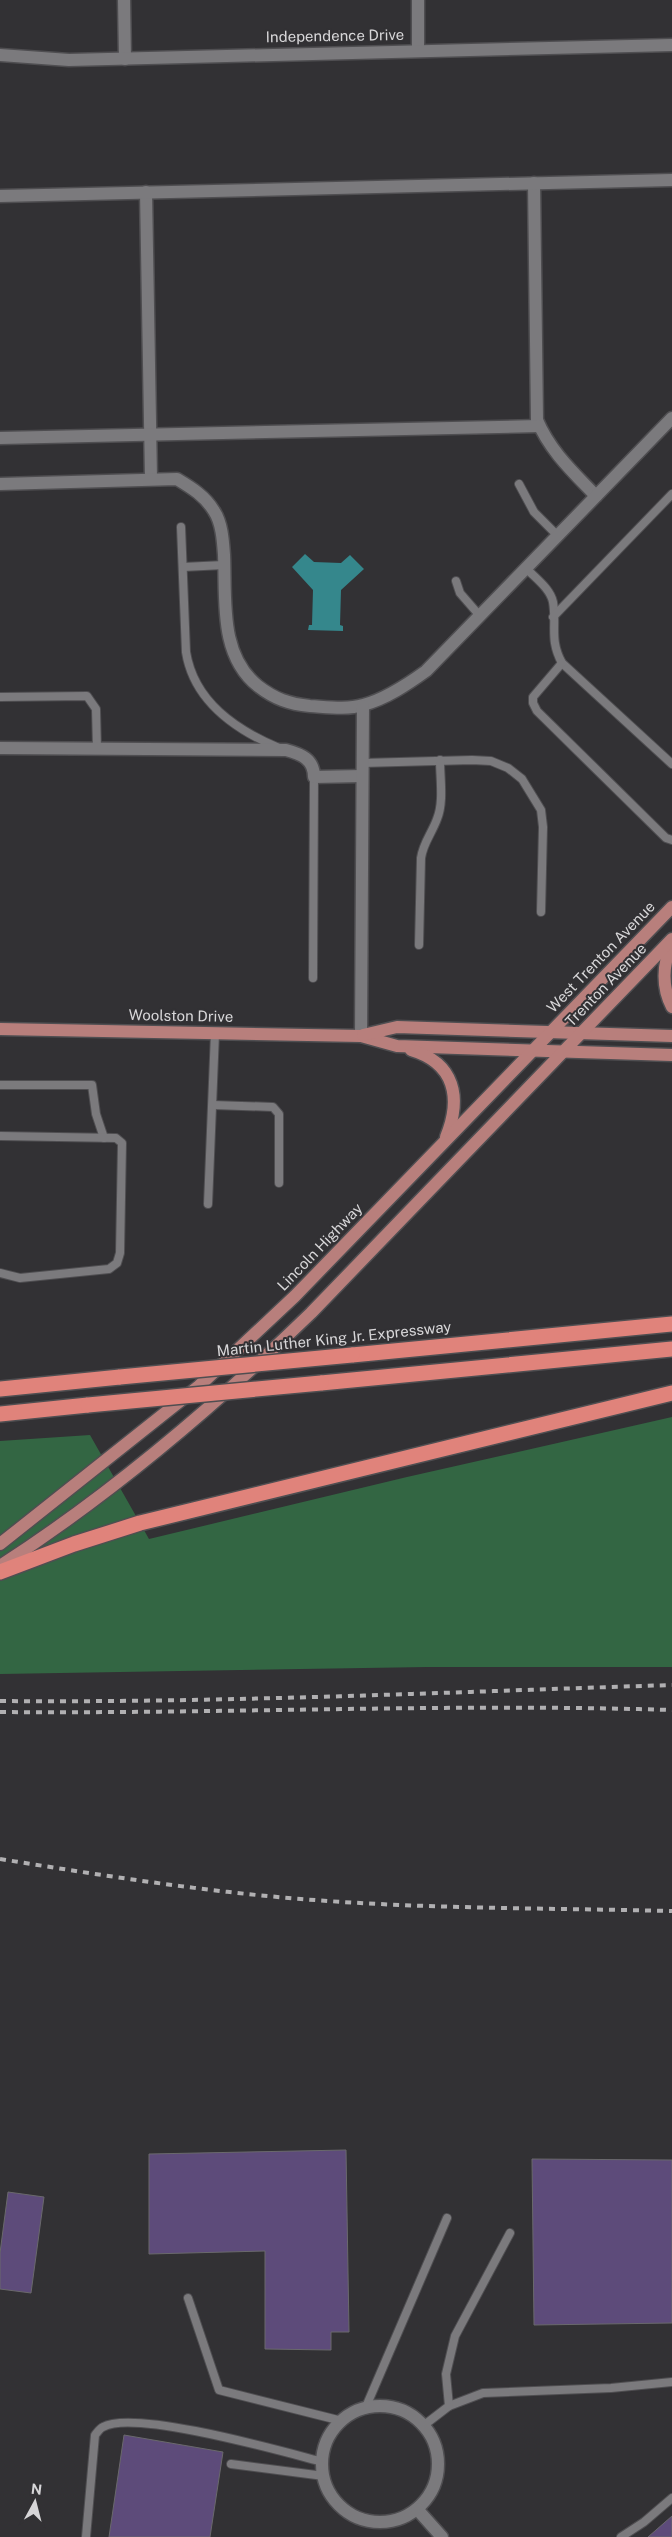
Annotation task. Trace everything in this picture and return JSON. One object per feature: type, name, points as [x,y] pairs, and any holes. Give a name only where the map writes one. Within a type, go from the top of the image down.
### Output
[{"type":"highway","name":"Martin Luther King Jr. Expressway","points":[[0,1389],[672,1324]]},
{"type":"highway","points":[[0,1414],[672,1349]]},
{"type":"highway","points":[[0,1572],[74,1544],[140,1523],[672,1393]]},
{"type":"main road","name":"West Trenton Avenue","points":[[552,1030],[672,906]]},
{"type":"main road","name":"Trenton Avenue","points":[[563,1052],[672,940]]},
{"type":"main road","points":[[672,946],[666,962],[664,978],[666,992],[672,1007]]},
{"type":"main road","name":"Woolston Drive","points":[[361,1036],[398,1027],[552,1030]]},
{"type":"main road","name":"Woolston Drive","points":[[0,1029],[361,1036],[397,1046],[535,1049],[563,1052]]},
{"type":"main road","points":[[552,1030],[580,1034],[672,1036]]},
{"type":"main road","name":"Lincoln Highway","points":[[0,1544],[199,1386],[295,1296],[552,1030]]},
{"type":"main road","points":[[397,1046],[434,1059],[444,1068],[451,1081],[454,1111],[443,1143]]},
{"type":"main road","points":[[0,1566],[30,1547],[148,1458],[250,1372],[311,1313],[563,1052],[672,1054]]},
{"type":"street","points":[[124,0],[125,59]]},
{"type":"street","points":[[418,0],[418,50]]},
{"type":"street","name":"Independence Drive","points":[[0,55],[69,60],[672,45]]},
{"type":"street","points":[[0,196],[672,180]]},
{"type":"street","points":[[534,183],[536,402],[539,426],[544,438],[557,454],[596,496]]},
{"type":"street","points":[[146,192],[149,435],[152,478]]},
{"type":"street","points":[[0,484],[152,478],[177,479],[199,492],[215,512],[223,539],[228,636],[236,662],[252,681],[272,696],[290,704],[336,708],[363,706],[404,686],[426,671],[672,418]]},
{"type":"street","points":[[0,438],[539,426]]},
{"type":"street","points":[[361,1036],[363,706]]},
{"type":"street","points":[[0,748],[286,750],[300,754],[310,761],[314,769],[314,777],[362,776]]},
{"type":"street","points":[[381,2406],[397,2409],[413,2416],[432,2438],[437,2453],[438,2468],[435,2483],[427,2498],[417,2509],[394,2520],[378,2522],[363,2520],[349,2513],[328,2490],[324,2476],[325,2448],[331,2434],[342,2421],[365,2409],[381,2406]]},
{"type":"street","points":[[417,2509],[438,2535]]},
{"type":"lane","points":[[519,484],[534,512],[558,536]]},
{"type":"lane","points":[[553,617],[672,494]]},
{"type":"lane","points":[[181,527],[186,652],[188,665],[196,683],[225,718],[263,741],[286,750]]},
{"type":"lane","points":[[183,567],[224,565]]},
{"type":"lane","points":[[526,568],[548,593],[552,601],[555,649],[562,663],[672,764]]},
{"type":"lane","points":[[456,581],[460,593],[480,616]]},
{"type":"lane","points":[[562,663],[533,697],[533,703],[537,711],[666,838],[672,840]]},
{"type":"lane","points":[[0,697],[87,696],[96,708],[97,749]]},
{"type":"lane","points":[[419,945],[422,849],[438,819],[440,806],[440,760]]},
{"type":"lane","points":[[362,763],[440,760],[491,761],[508,768],[522,779],[533,792],[541,810],[543,827],[541,912]]},
{"type":"lane","points":[[313,978],[314,777]]},
{"type":"lane","points":[[208,1204],[215,1033]]},
{"type":"lane","points":[[0,1085],[92,1085],[96,1114],[104,1138]]},
{"type":"lane","points":[[213,1105],[273,1107],[279,1114],[279,1183]]},
{"type":"lane","points":[[0,1136],[116,1138],[122,1143],[120,1253],[117,1263],[109,1269],[20,1278],[0,1273]]},
{"type":"lane","points":[[365,2409],[447,2218]]},
{"type":"lane","points":[[449,2406],[446,2374],[455,2336],[510,2233]]},
{"type":"lane","points":[[188,2298],[219,2390],[342,2421]]},
{"type":"lane","points":[[423,2426],[449,2406],[483,2394],[611,2388],[672,2382]]},
{"type":"lane","points":[[86,2537],[96,2435],[101,2427],[114,2423],[141,2424],[199,2432],[251,2443],[323,2462]]},
{"type":"lane","points":[[231,2464],[324,2476]]},
{"type":"lane","points":[[621,2537],[644,2522],[672,2498]]},
{"type":"green space","points":[[672,1417],[672,1667],[427,1667],[0,1674],[0,1441],[90,1435],[149,1539],[407,1477]]},
{"type":"water","points":[[305,554],[314,562],[341,563],[350,555],[364,569],[341,590],[340,625],[343,626],[343,631],[308,630],[309,625],[312,625],[313,590],[292,567]]},
{"type":"building","points":[[346,2150],[349,2332],[331,2332],[331,2350],[265,2349],[265,2251],[149,2254],[149,2154]]},
{"type":"building","points":[[532,2159],[672,2160],[672,2323],[534,2325]]},
{"type":"building","points":[[8,2192],[44,2197],[31,2293],[0,2289],[0,2253]]},
{"type":"building","points":[[124,2435],[223,2452],[210,2537],[109,2537]]},
{"type":"building","points":[[672,2516],[672,2537],[648,2537]]},
{"type":"railway","points":[[0,1701],[252,1699],[672,1685]]},
{"type":"railway","points":[[0,1712],[168,1712],[420,1708],[672,1710]]},
{"type":"railway","points":[[0,1859],[188,1887],[301,1899],[440,1906],[672,1911]]}]
